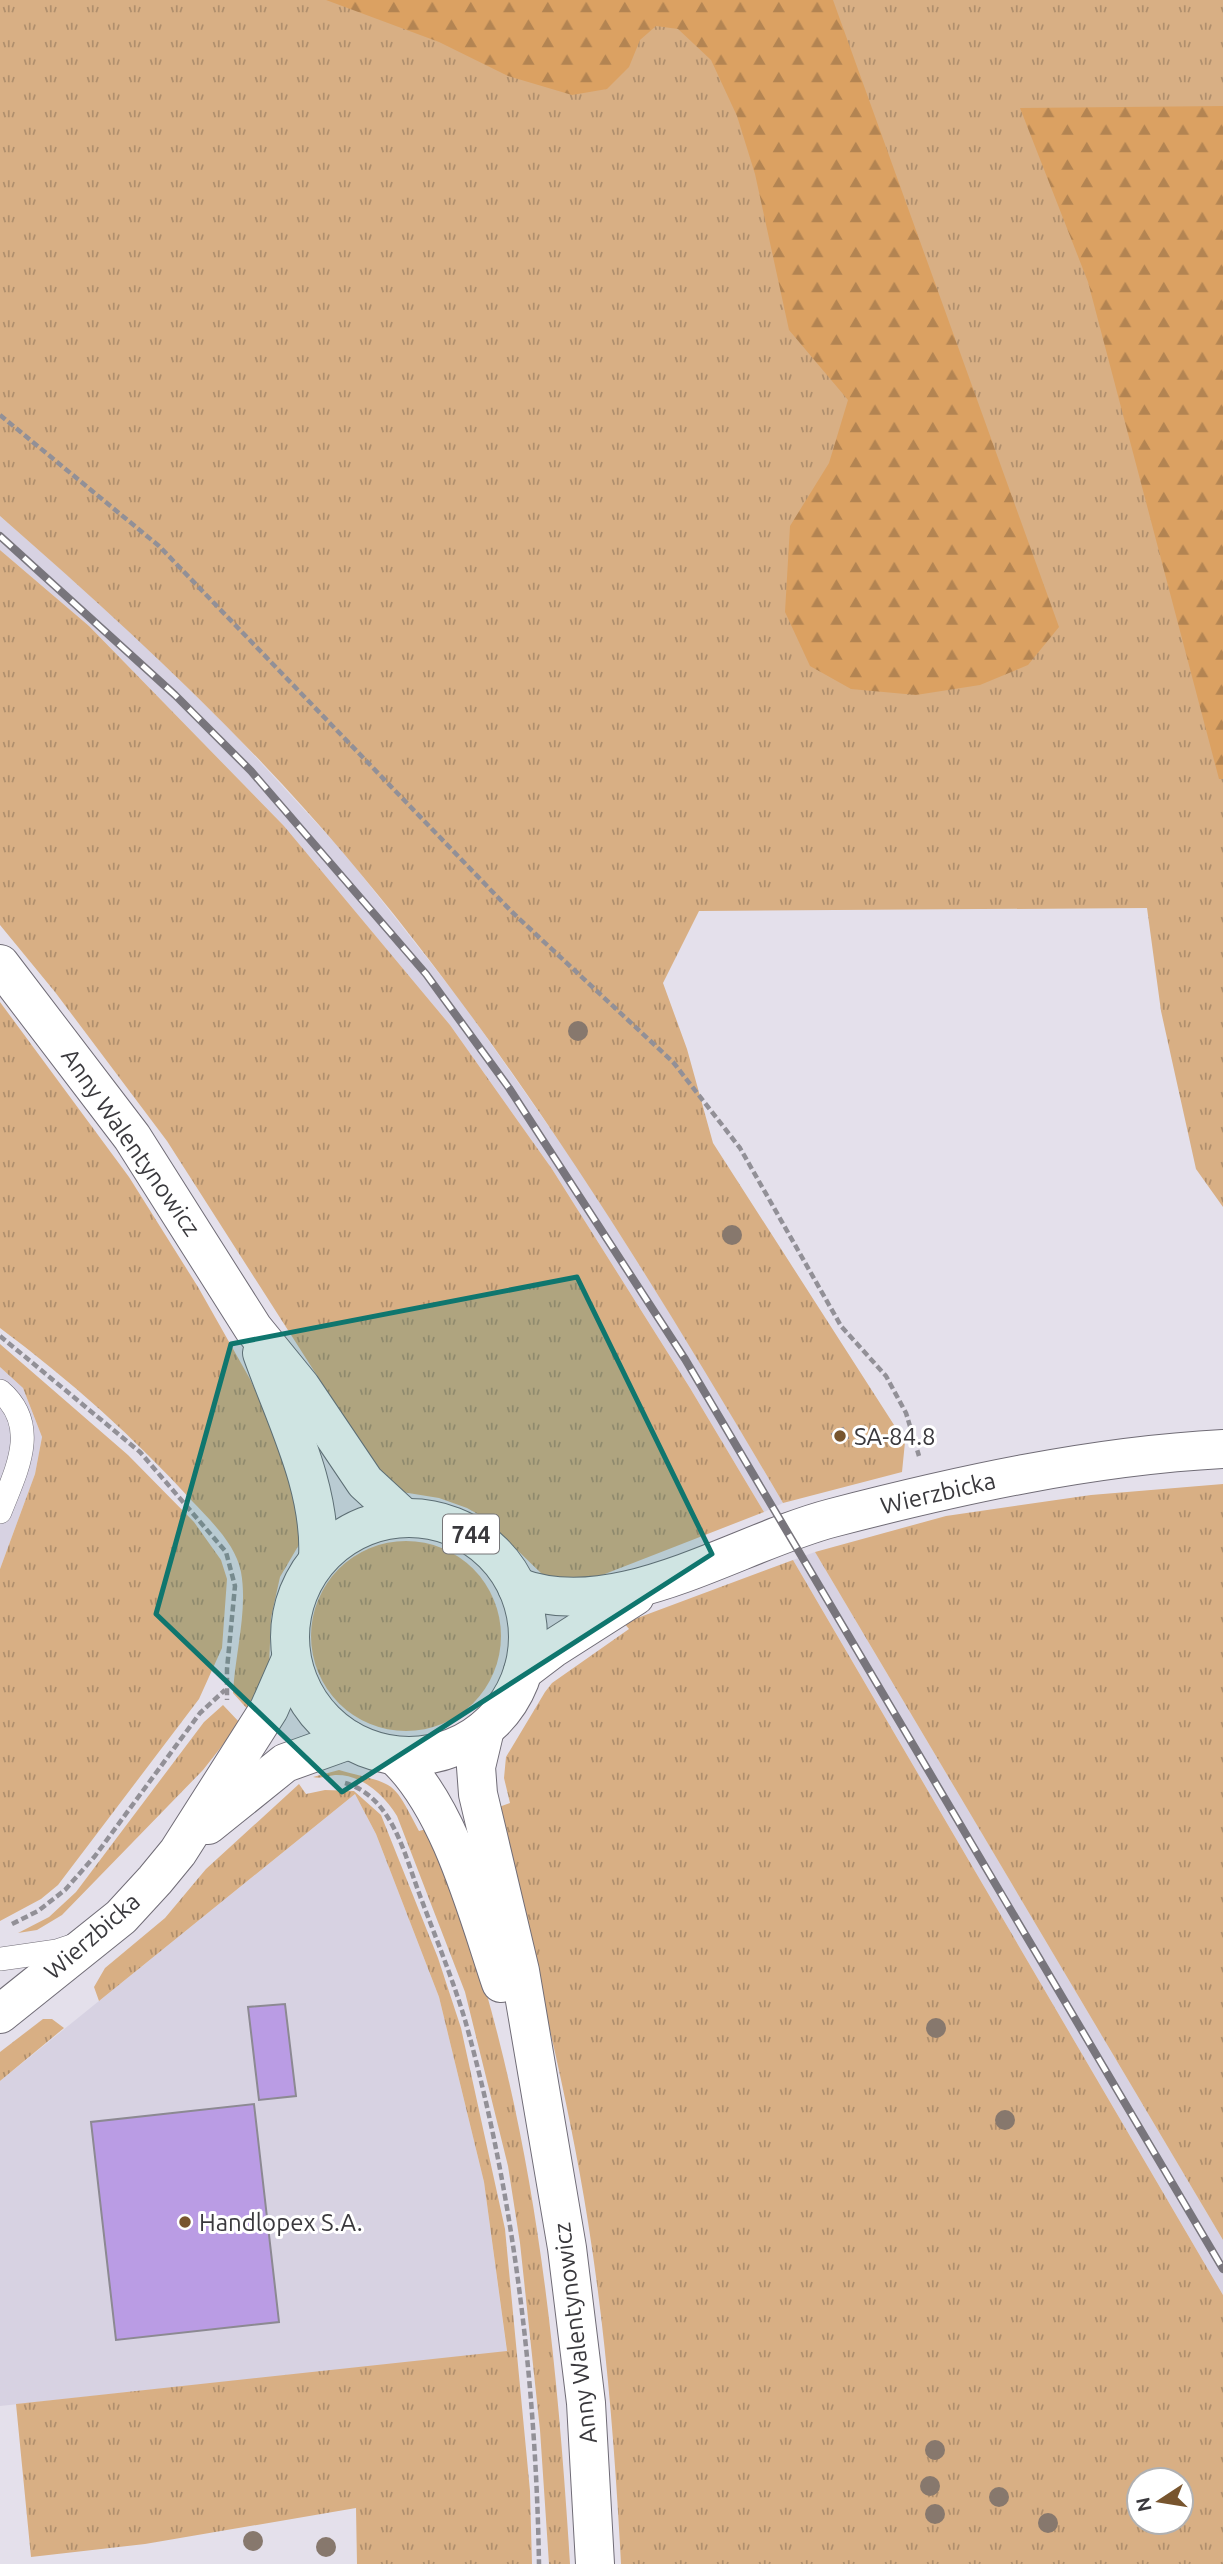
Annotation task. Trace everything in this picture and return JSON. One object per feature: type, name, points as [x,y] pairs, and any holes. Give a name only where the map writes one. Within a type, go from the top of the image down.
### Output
[{"type":"main road","name":"Anny Walentynowicz","points":[[0,964],[132,1137],[253,1328],[301,1387],[365,1482],[403,1517]]},
{"type":"main road","name":"Anny Walentynowicz","points":[[253,1328],[310,1489],[319,1530],[318,1559]]},
{"type":"main road","name":"Wierzbicka","points":[[517,1587],[563,1599],[619,1592],[664,1579],[789,1531],[926,1494],[1096,1463],[1223,1449]]},
{"type":"main road","name":"744","points":[[403,1517],[445,1522],[471,1534],[502,1562],[517,1587],[528,1629],[523,1671],[511,1699],[485,1729],[462,1744],[436,1753],[395,1756],[349,1740],[315,1711],[298,1681],[291,1659],[291,1614],[301,1585],[318,1559],[333,1544],[360,1527],[403,1517]]},
{"type":"main road","name":"Wierzbicka","points":[[523,1671],[552,1649],[664,1579]]},
{"type":"main road","name":"Wierzbicka","points":[[0,2014],[121,1917],[178,1852],[269,1709],[291,1659]]},
{"type":"main road","name":"Anny Walentynowicz","points":[[485,1729],[476,1767],[478,1794],[520,1971],[579,2333],[595,2564]]},
{"type":"main road","name":"Wierzbicka","points":[[178,1852],[285,1763],[349,1740]]},
{"type":"main road","name":"Anny Walentynowicz","points":[[395,1756],[426,1790],[440,1818],[491,1952],[540,2103]]},
{"type":"lane","points":[[0,1391],[21,1418],[23,1434],[19,1461],[0,1512]]},
{"type":"lane","points":[[0,1958],[57,1951],[88,1941]]},
{"type":"path","points":[[0,415],[159,547],[512,912],[673,1062],[740,1148],[841,1326],[886,1376],[906,1413],[920,1460],[926,1494]]},
{"type":"path","points":[[0,1336],[140,1452],[226,1552],[232,1566],[235,1600],[225,1690],[200,1713],[94,1856],[65,1890],[38,1911],[5,1929]]},
{"type":"path","points":[[332,1783],[363,1788],[387,1815],[465,2021],[498,2159],[511,2230],[536,2472],[539,2564]]},
{"type":"highlighted area","points":[[577,1277],[712,1554],[342,1792],[156,1614],[231,1344]]},
{"type":"shaded area","points":[[0,516],[114,616],[227,726],[345,854],[464,1005],[582,1174],[696,1355],[783,1503],[764,1512],[690,1388],[552,1169],[450,1025],[284,826],[89,626],[0,550]]},
{"type":"shaded area","points":[[0,1367],[23,1388],[42,1437],[35,1474],[0,1569]]},
{"type":"shaded area","points":[[815,1552],[1223,2240],[1223,2295],[793,1560]]},
{"type":"shaded area","name":"Handlopex S.A.","points":[[355,1794],[376,1834],[439,1997],[484,2182],[507,2352],[0,2406],[0,2081]]},
{"type":"green space","points":[[0,0],[1223,0],[1223,1207],[1196,1169],[1161,1011],[1147,908],[699,911],[663,983],[687,1049],[713,1143],[905,1442],[902,1472],[783,1503],[683,1335],[578,1170],[466,1009],[407,931],[305,809],[222,722],[135,637],[0,516]]},
{"type":"green space","points":[[326,0],[833,0],[1059,627],[1028,665],[980,685],[916,695],[851,689],[810,666],[785,612],[790,526],[829,463],[848,400],[789,330],[755,174],[737,116],[711,60],[678,29],[656,26],[640,40],[629,67],[607,89],[572,95],[508,76],[439,42]]},
{"type":"green space","points":[[1223,106],[1223,779],[1219,779],[1088,282],[1020,108]]},
{"type":"green space","points":[[0,550],[89,626],[284,826],[450,1025],[552,1169],[690,1388],[764,1512],[592,1579],[567,1581],[543,1575],[483,1517],[439,1498],[402,1492],[378,1471],[167,1141],[55,992],[0,925]]},
{"type":"green space","points":[[0,1002],[129,1177],[198,1287],[250,1379],[283,1450],[294,1487],[300,1543],[280,1577],[271,1618],[269,1667],[250,1712],[233,1693],[243,1601],[241,1572],[234,1552],[207,1517],[125,1433],[52,1368],[0,1328]]},
{"type":"green space","points":[[0,1344],[128,1455],[194,1522],[221,1560],[227,1579],[222,1648],[199,1699],[58,1885],[41,1899],[0,1921],[0,1569],[35,1474],[42,1437],[23,1388],[0,1367]]},
{"type":"green space","points":[[1223,1484],[1223,2240],[815,1552],[946,1516],[1091,1495]]},
{"type":"green space","points":[[406,1541],[442,1548],[473,1569],[494,1600],[501,1636],[494,1672],[473,1703],[442,1724],[406,1731],[370,1724],[339,1703],[318,1672],[311,1636],[318,1600],[339,1569],[370,1548]]},
{"type":"green space","points":[[793,1560],[1223,2295],[1223,2564],[621,2564],[609,2392],[588,2222],[558,2066],[496,1808],[510,1803],[504,1778],[506,1757],[545,1692],[552,1683],[629,1629],[624,1623]]},
{"type":"green space","points":[[223,1705],[240,1723],[203,1770],[62,1915],[37,1930],[18,1933],[49,1917],[76,1892],[204,1722]]},
{"type":"green space","points":[[339,1770],[390,1786],[403,1801],[419,1831],[430,1828],[485,1988],[519,2130],[543,2273],[559,2418],[570,2564],[549,2564],[540,2430],[520,2243],[508,2166],[465,1992],[397,1816],[379,1794],[363,1782],[335,1775],[313,1777]]},
{"type":"green space","points":[[299,1784],[306,1794],[325,1790],[354,1791],[381,1815],[438,1958],[461,2028],[505,2229],[530,2491],[532,2564],[357,2564],[356,2508],[145,2544],[31,2557],[16,2404],[507,2351],[484,2182],[439,1997],[376,1834],[355,1794],[99,2001],[94,1987],[105,1968],[165,1918],[206,1869]]},
{"type":"green space","points":[[43,2019],[52,2019],[64,2028],[0,2081],[0,2052]]},
{"type":"building","name":"SA-84.8","points":[[843,1428],[848,1438],[837,1443],[832,1434]]},
{"type":"building","points":[[285,2004],[296,2096],[259,2100],[248,2007]]},
{"type":"building","name":"Handlopex S.A.","points":[[254,2104],[279,2322],[116,2340],[91,2122]]},
{"type":"railway","points":[[0,536],[175,695],[251,771],[426,974],[509,1088],[685,1359],[1223,2269]]},
{"type":"place","name":"SA-84.8","points":[[840,1436]]},
{"type":"place","name":"Handlopex S.A.","points":[[185,2222]]}]
